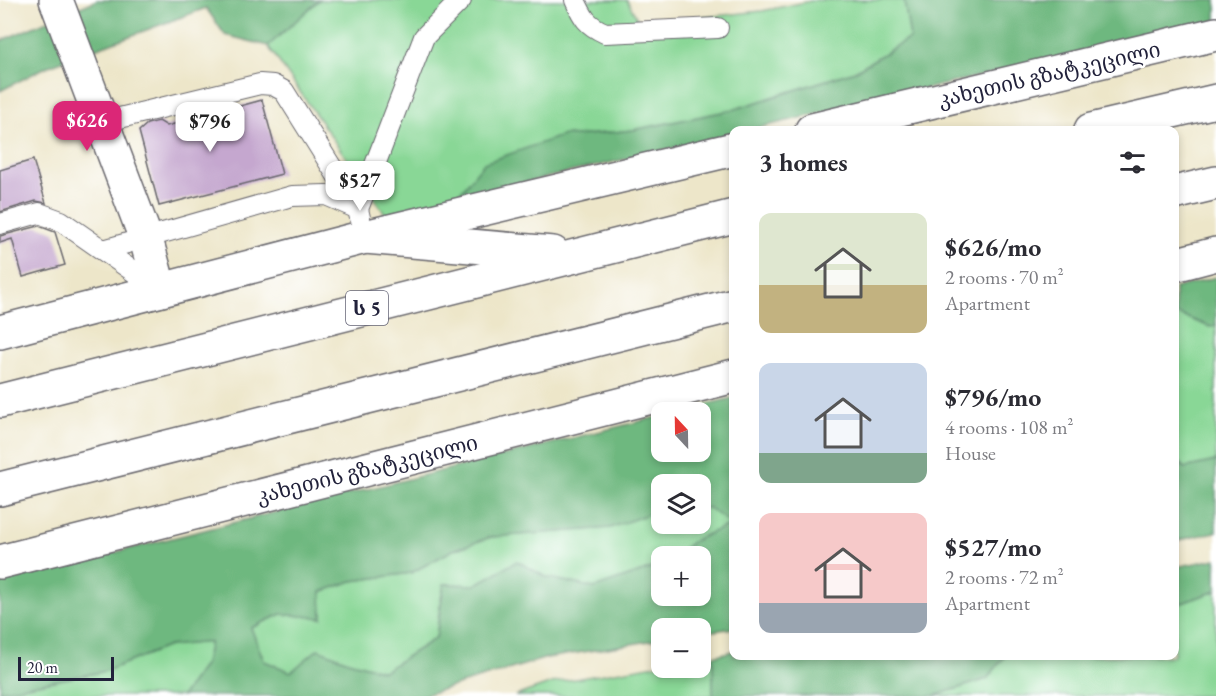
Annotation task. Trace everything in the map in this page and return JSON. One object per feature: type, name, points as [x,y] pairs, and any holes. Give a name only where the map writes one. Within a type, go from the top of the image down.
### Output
[{"type":"main road","points":[[56,0],[146,239],[160,290]]},
{"type":"main road","name":"კახეთის გზატკეცილი","points":[[829,126],[1216,34]]},
{"type":"main road","points":[[1108,126],[1216,101]]},
{"type":"main road","points":[[0,332],[160,290],[362,223],[729,150]]},
{"type":"main road","points":[[1179,192],[1216,183]]},
{"type":"main road","name":"ს 5","points":[[0,401],[729,217]]},
{"type":"main road","points":[[362,223],[579,255]]},
{"type":"main road","points":[[1179,264],[1216,254]]},
{"type":"main road","points":[[0,489],[729,306]]},
{"type":"main road","name":"კახეთის გზატკეცილი","points":[[0,562],[729,377]]},
{"type":"lane","points":[[362,223],[424,37],[461,0]]},
{"type":"lane","points":[[575,0],[591,27],[605,33],[718,28]]},
{"type":"lane","points":[[103,122],[260,84],[273,85],[284,91],[362,223]]},
{"type":"lane","points":[[103,250],[291,196],[326,195],[362,223]]},
{"type":"lane","points":[[0,224],[39,213],[61,221],[160,290]]},
{"type":"green space","points":[[97,0],[319,0],[268,46],[225,35],[206,8],[46,67],[0,91],[0,41]]},
{"type":"green space","points":[[319,0],[627,0],[640,24],[762,11],[815,0],[904,0],[910,38],[855,71],[732,110],[633,130],[577,136],[564,135],[455,199],[388,218],[268,46]]},
{"type":"green space","points":[[904,0],[1216,0],[1216,21],[766,126],[729,126],[729,135],[455,199],[484,163],[564,135],[577,136],[633,130],[732,110],[855,71],[910,38]]},
{"type":"green space","points":[[1216,277],[1216,325],[1211,327],[1179,315],[1179,287]]},
{"type":"green space","points":[[1179,315],[1210,327],[1216,325],[1216,461],[1184,468],[1179,461]]},
{"type":"green space","points":[[729,399],[729,523],[711,509],[711,474],[651,474],[651,513],[610,528],[491,537],[453,550],[411,573],[352,581],[321,592],[322,618],[281,614],[251,628],[264,661],[291,672],[318,649],[348,661],[384,671],[436,638],[444,584],[475,585],[517,561],[546,577],[594,588],[651,568],[651,606],[711,606],[711,546],[687,546],[695,540],[729,525],[729,629],[711,631],[711,618],[651,618],[651,641],[547,658],[421,696],[182,696],[205,664],[210,642],[169,646],[106,671],[0,691],[0,581],[651,418],[651,462],[711,462],[711,403]]},
{"type":"green space","points":[[1216,461],[1216,532],[1179,540],[1179,462],[1184,468]]},
{"type":"green space","points":[[711,509],[729,522],[729,525],[711,533]]},
{"type":"green space","points":[[651,512],[651,534],[709,534],[687,546],[651,546],[651,568],[594,588],[546,577],[517,561],[475,585],[444,584],[436,638],[384,671],[348,661],[318,649],[291,672],[264,661],[251,628],[281,614],[322,618],[321,592],[352,581],[411,573],[453,550],[491,537],[610,528]]},
{"type":"green space","points":[[1216,559],[1216,591],[1179,604],[1179,566]]},
{"type":"green space","points":[[1216,591],[1216,696],[934,696],[987,679],[1002,660],[1179,660],[1179,604]]},
{"type":"green space","points":[[210,642],[205,664],[182,696],[0,696],[0,691],[106,671],[169,646]]},
{"type":"green space","points":[[729,652],[729,660],[1002,660],[987,679],[934,696],[713,696],[713,656]]},
{"type":"green space","points":[[711,656],[713,656],[713,696],[515,696],[552,683],[651,666],[651,678],[711,678]]},
{"type":"building","points":[[262,100],[282,174],[159,206],[139,131],[147,124],[159,121],[167,126]]},
{"type":"building","points":[[33,160],[46,203],[36,201],[0,212],[0,170]]},
{"type":"building","points":[[39,226],[55,232],[65,265],[23,277],[12,239],[0,243],[0,236]]}]
